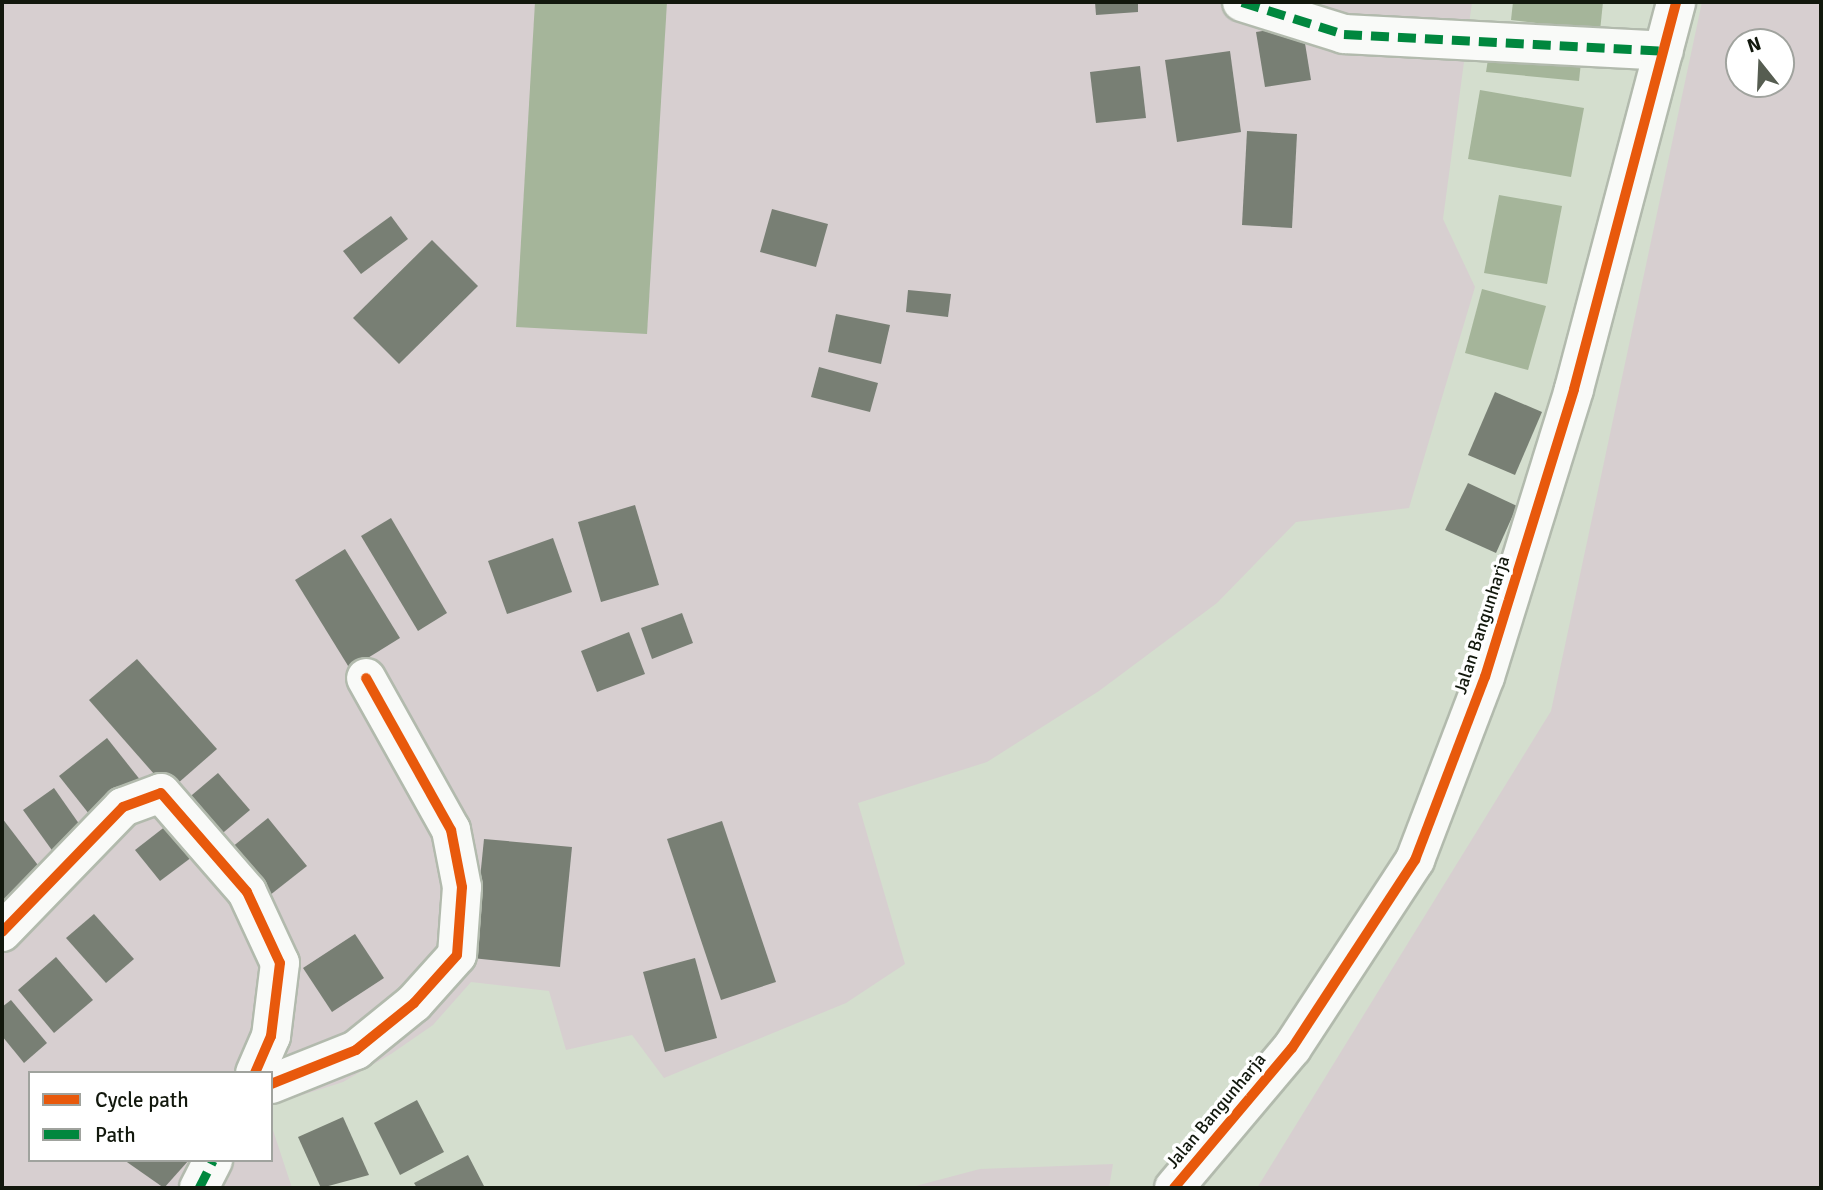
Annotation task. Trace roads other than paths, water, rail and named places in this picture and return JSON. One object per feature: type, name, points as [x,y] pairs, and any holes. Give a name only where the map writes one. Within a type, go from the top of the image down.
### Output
[{"type":"street","points":[[1242,2],[1344,34],[1664,51]]},
{"type":"street","name":"Jalan Bangunharja","points":[[1174,1188],[1292,1048],[1415,860],[1485,677],[1570,402],[1676,2]]},
{"type":"street","points":[[273,1083],[356,1050],[414,1003],[457,955],[462,887],[451,830],[366,678]]},
{"type":"street","points":[[2,932],[124,807],[161,793],[247,892],[279,962],[271,1036],[256,1071]]},
{"type":"street","points":[[199,1188],[212,1162]]}]
